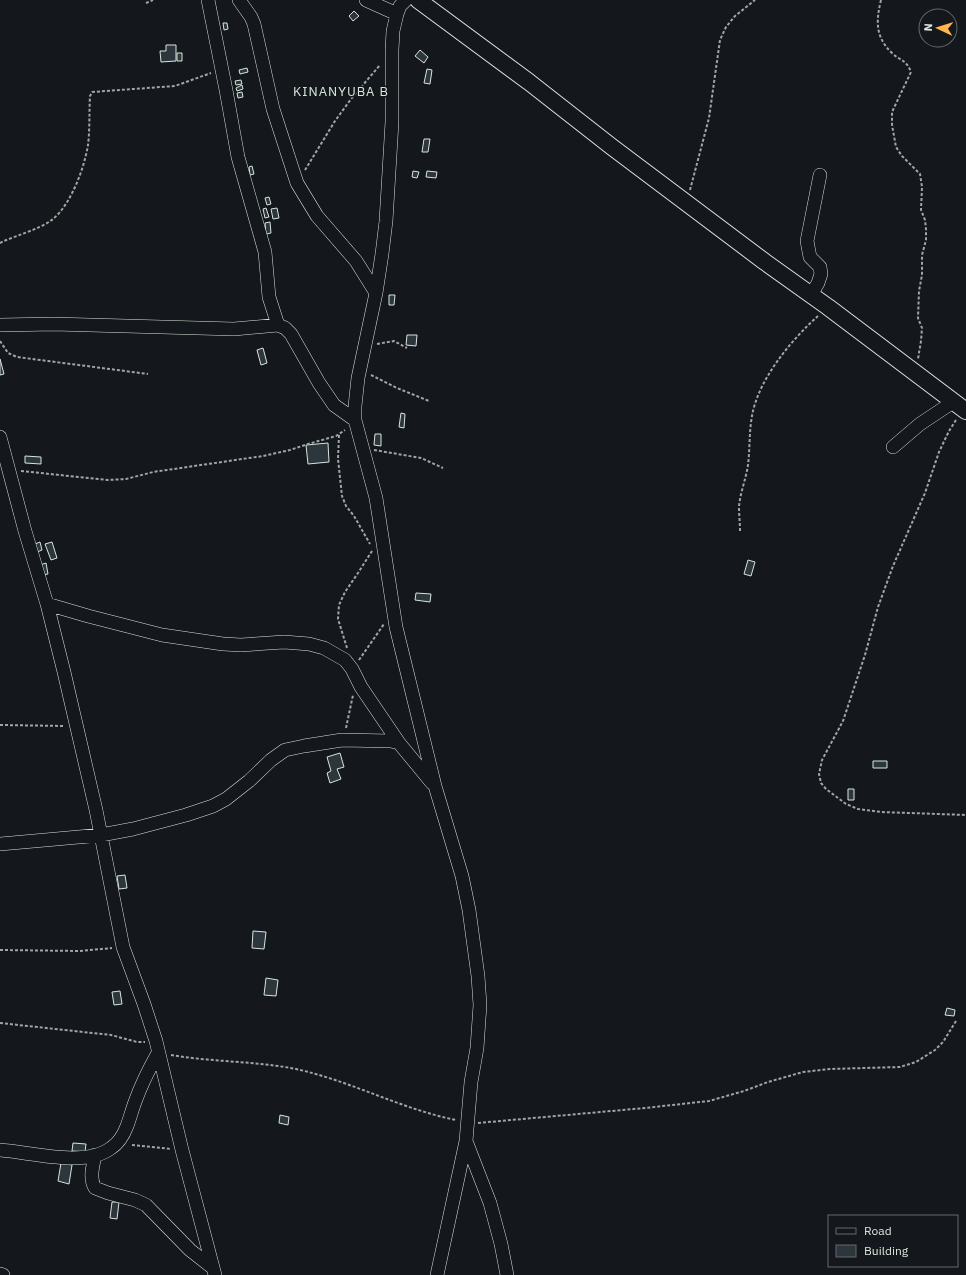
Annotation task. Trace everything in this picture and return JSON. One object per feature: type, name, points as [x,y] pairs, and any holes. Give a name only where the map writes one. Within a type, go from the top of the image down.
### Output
[{"type":"main road","points":[[418,0],[765,262],[963,408]]},
{"type":"street","points":[[208,0],[238,157],[265,252],[269,297],[278,326]]},
{"type":"street","points":[[239,0],[254,24],[273,109],[298,183],[317,216],[356,261],[376,293]]},
{"type":"street","points":[[366,0],[397,14]]},
{"type":"street","points":[[406,0],[400,6],[393,31],[392,122],[382,254],[376,293],[360,368],[353,418],[363,448],[376,498],[396,627],[435,786],[462,876],[469,910],[478,976],[479,1024],[466,1141],[437,1275]]},
{"type":"street","points":[[811,295],[821,274],[820,267],[810,258],[808,241],[820,175]]},
{"type":"street","points":[[0,325],[54,324],[234,329],[278,326],[285,328],[291,334],[318,383],[334,405],[353,418]]},
{"type":"street","points":[[892,447],[920,424],[963,408]]},
{"type":"street","points":[[0,437],[25,531],[47,604],[101,835],[123,947],[144,1004],[157,1047],[214,1272]]},
{"type":"street","points":[[47,604],[162,635],[223,644],[242,645],[268,642],[309,644],[324,648],[345,660],[361,687],[399,743],[435,786]]},
{"type":"street","points":[[0,844],[101,835],[160,822],[213,806],[236,792],[271,760],[285,750],[342,740],[391,741],[399,743]]},
{"type":"street","points":[[0,1150],[33,1155],[65,1157],[95,1155],[107,1151],[117,1143],[127,1125],[134,1102],[157,1047]]},
{"type":"street","points":[[466,1141],[490,1204],[501,1244],[507,1275]]},
{"type":"street","points":[[95,1155],[92,1176],[92,1183],[95,1188],[135,1200],[146,1205],[214,1272]]},
{"type":"path","points":[[146,3],[153,0]]},
{"type":"path","points":[[687,203],[709,118],[720,40],[726,27],[735,16],[755,0]]},
{"type":"path","points":[[881,0],[877,16],[877,29],[887,48],[908,64],[911,72],[892,112],[892,133],[896,147],[902,156],[920,174],[922,187],[921,210],[925,220],[926,229],[926,240],[922,255],[922,275],[919,291],[918,318],[922,328],[921,341],[919,357],[914,372]]},
{"type":"path","points":[[298,183],[335,121],[351,99],[392,50]]},
{"type":"path","points":[[0,243],[32,230],[52,219],[63,208],[82,168],[88,146],[90,96],[92,92],[175,86],[208,74],[222,71]]},
{"type":"path","points":[[740,531],[740,501],[747,468],[752,416],[756,400],[786,348],[828,307]]},
{"type":"path","points":[[366,342],[381,344],[394,340],[407,348]]},
{"type":"path","points":[[0,341],[8,353],[17,357],[148,374]]},
{"type":"path","points":[[360,368],[397,388],[429,401]]},
{"type":"path","points":[[963,408],[939,452],[925,494],[894,566],[878,607],[865,655],[843,721],[822,760],[819,774],[821,783],[826,789],[846,804],[858,809],[881,812],[966,815]]},
{"type":"path","points":[[10,470],[108,480],[126,479],[153,472],[263,456],[290,450],[339,435],[346,429],[353,418]]},
{"type":"path","points":[[339,435],[339,468],[342,496],[346,506],[354,516],[373,548],[345,592],[339,605],[338,619],[348,649]]},
{"type":"path","points":[[363,448],[421,458],[443,468]]},
{"type":"path","points":[[342,740],[348,722],[353,672],[393,612]]},
{"type":"path","points":[[0,725],[76,725]]},
{"type":"path","points":[[0,950],[80,951],[123,947]]},
{"type":"path","points":[[0,1023],[111,1035],[193,1058],[295,1069],[335,1080],[394,1102],[452,1120],[467,1123],[645,1108],[704,1101],[724,1098],[768,1082],[803,1072],[830,1069],[900,1067],[916,1062],[934,1050],[943,1042],[956,1021]]},
{"type":"path","points":[[117,1143],[182,1150]]},
{"type":"building","points":[[354,11],[359,16],[353,21],[349,16]]},
{"type":"building","points":[[223,23],[227,23],[228,29],[224,30]]},
{"type":"building","points":[[166,45],[176,45],[176,61],[161,62],[160,51],[166,51]]},
{"type":"building","points":[[420,50],[428,57],[424,63],[415,56]]},
{"type":"building","points":[[177,53],[182,53],[182,61],[177,61]]},
{"type":"building","points":[[247,68],[248,72],[240,74],[239,70]]},
{"type":"building","points":[[427,69],[432,70],[430,84],[424,83]]},
{"type":"building","points":[[241,80],[242,84],[236,85],[235,81]]},
{"type":"building","points":[[242,85],[243,89],[237,91],[236,88]]},
{"type":"building","points":[[242,92],[243,97],[238,98],[237,93]]},
{"type":"building","points":[[424,139],[430,139],[428,152],[422,152]]},
{"type":"building","points":[[252,166],[254,174],[250,175],[249,167]]},
{"type":"building","points":[[413,171],[419,172],[417,178],[412,177]]},
{"type":"building","points":[[427,171],[437,172],[436,178],[426,177]]},
{"type":"building","points":[[269,197],[271,204],[267,205],[265,198]]},
{"type":"building","points":[[266,208],[269,217],[265,218],[263,209]]},
{"type":"building","points":[[277,208],[279,218],[273,219],[271,209]]},
{"type":"building","points":[[270,222],[271,233],[266,234],[265,223]]},
{"type":"building","points":[[389,295],[395,295],[394,305],[389,305]]},
{"type":"building","points":[[407,335],[417,335],[416,346],[406,345]]},
{"type":"building","points":[[263,348],[267,363],[261,365],[257,350]]},
{"type":"building","points":[[0,359],[4,374],[0,375]]},
{"type":"building","points":[[401,413],[405,414],[404,428],[399,427]]},
{"type":"building","points":[[375,434],[381,434],[381,446],[374,445]]},
{"type":"building","points":[[328,443],[329,462],[308,464],[306,445]]},
{"type":"building","points":[[25,456],[41,457],[41,464],[25,463]]},
{"type":"building","points":[[40,542],[42,550],[37,552],[35,544]]},
{"type":"building","points":[[52,542],[57,558],[51,560],[45,544]]},
{"type":"building","points":[[748,560],[755,562],[751,576],[744,574]]},
{"type":"building","points":[[46,563],[48,574],[42,575],[40,565]]},
{"type":"building","points":[[416,593],[431,594],[430,602],[415,600]]},
{"type":"building","points":[[340,753],[344,767],[337,769],[341,779],[330,783],[327,773],[331,771],[327,757]]},
{"type":"building","points":[[873,761],[887,761],[887,768],[873,768]]},
{"type":"building","points":[[848,789],[854,789],[854,800],[848,800]]},
{"type":"building","points":[[125,875],[127,888],[119,889],[117,876]]},
{"type":"building","points":[[253,931],[266,932],[264,949],[252,948]]},
{"type":"building","points":[[266,978],[278,980],[276,996],[264,995]]},
{"type":"building","points":[[120,991],[122,1004],[114,1005],[112,992]]},
{"type":"building","points":[[947,1008],[955,1010],[954,1016],[945,1015]]},
{"type":"building","points":[[280,1115],[289,1117],[288,1125],[279,1123]]},
{"type":"building","points":[[73,1143],[86,1144],[85,1152],[72,1151]]},
{"type":"building","points":[[61,1163],[72,1165],[69,1184],[58,1181]]},
{"type":"building","points":[[112,1202],[119,1202],[117,1219],[110,1218]]},
{"type":"district","name":"KINANYUBA B","points":[[341,91]]}]
